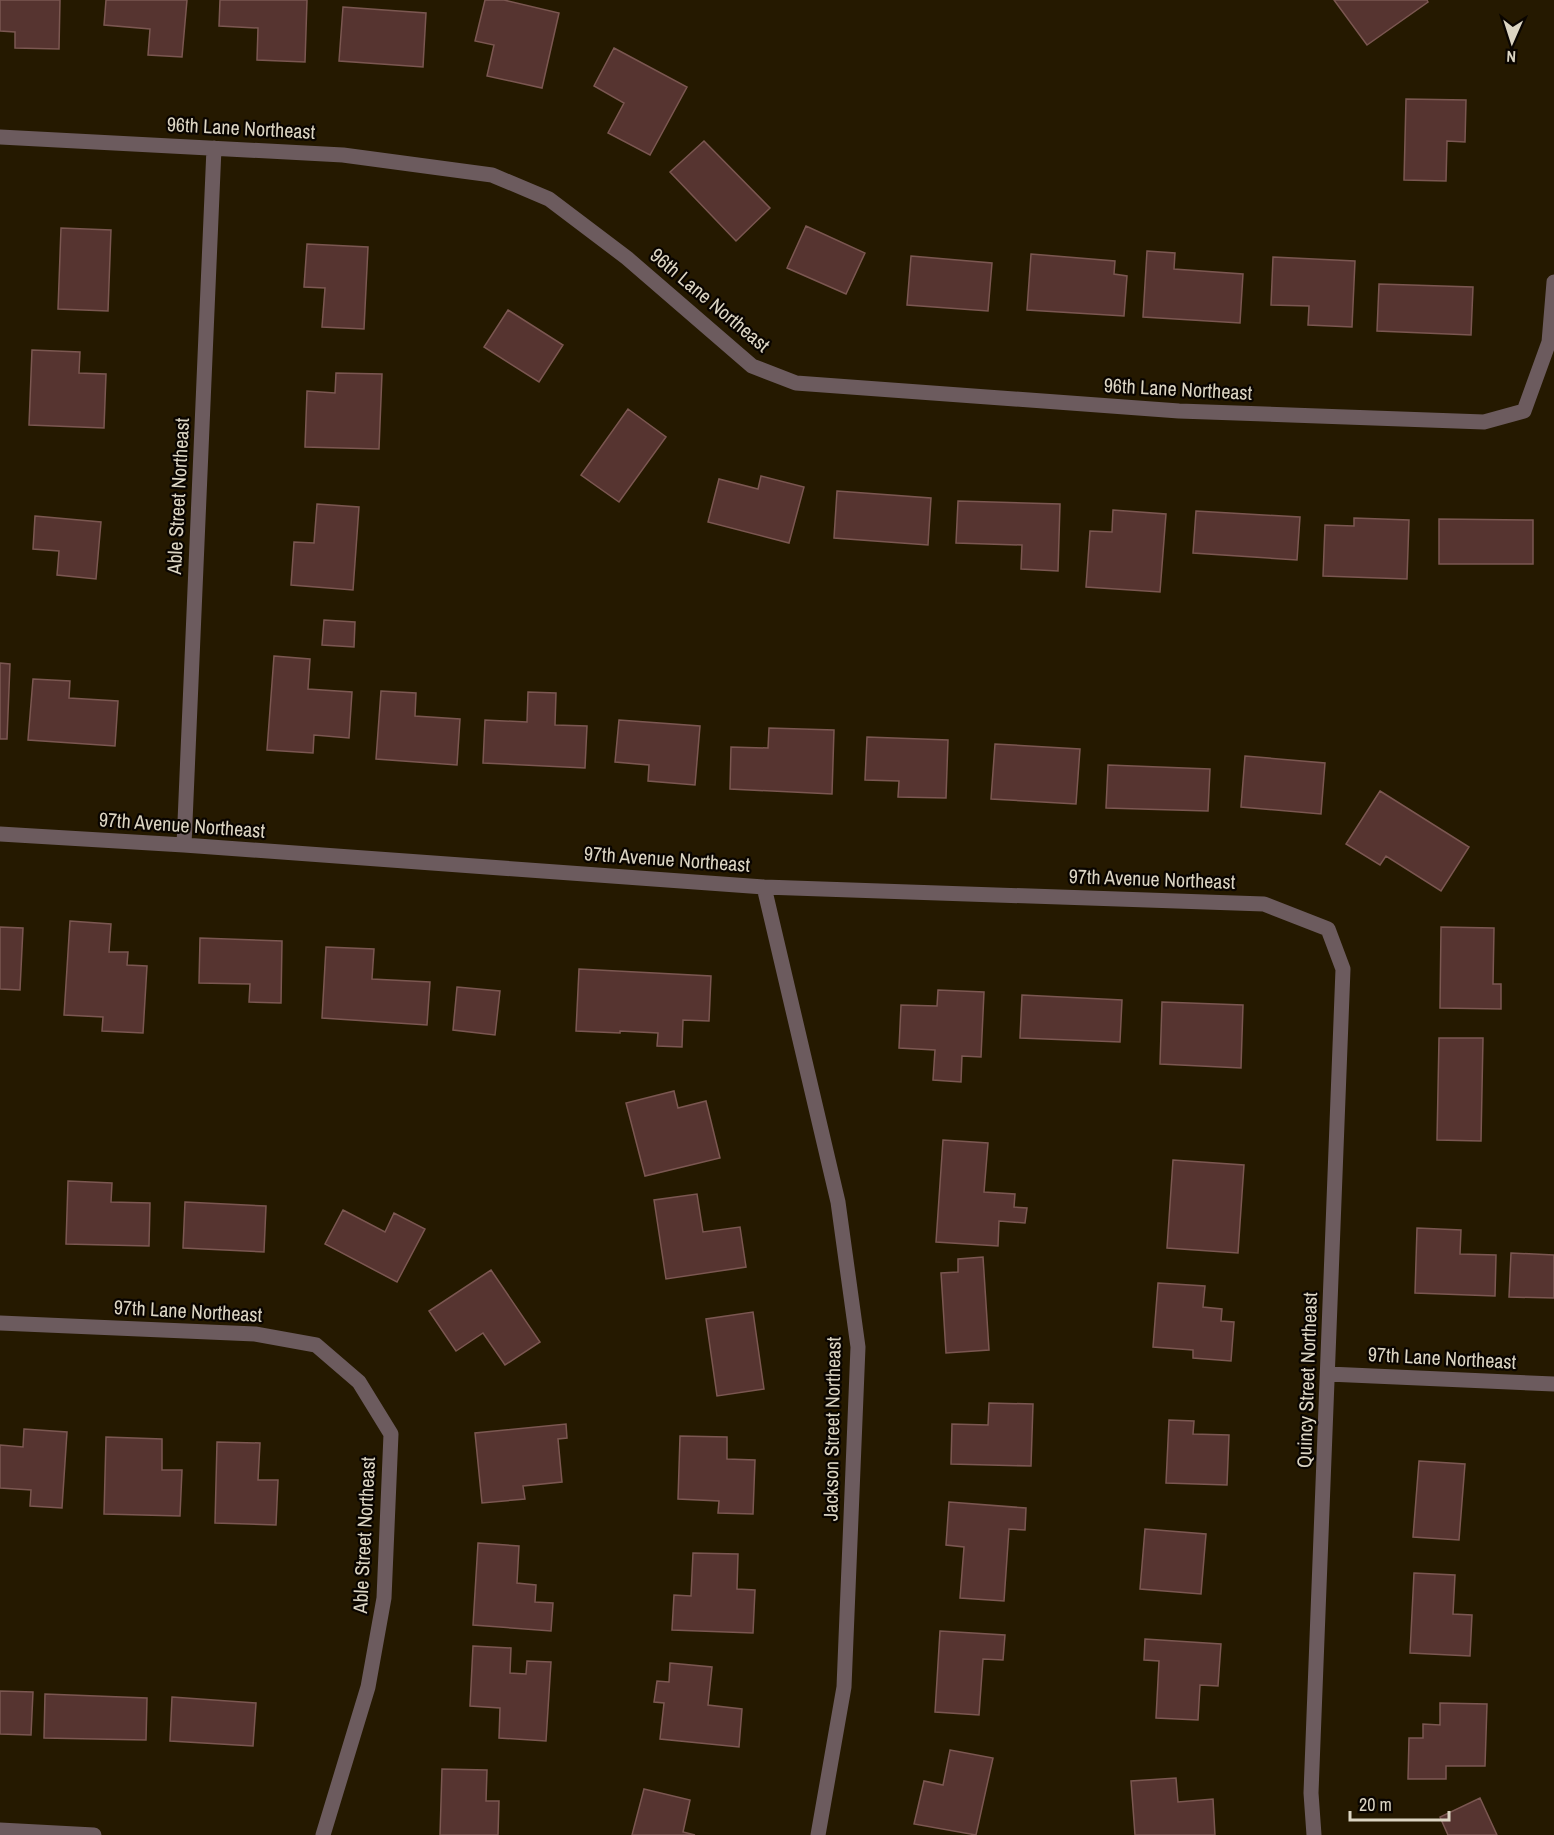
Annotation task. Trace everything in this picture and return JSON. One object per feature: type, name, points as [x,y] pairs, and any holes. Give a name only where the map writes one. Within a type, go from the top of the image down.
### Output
[{"type":"street","name":"96th Lane Northeast","points":[[0,137],[343,155],[492,175],[549,199],[627,258],[752,366],[796,383],[1202,412],[1484,422],[1524,411],[1549,342],[1554,282]]},
{"type":"street","name":"Able Street Northeast","points":[[184,845],[214,148]]},
{"type":"street","name":"97th Avenue Northeast","points":[[0,834],[764,887],[1264,904],[1328,929]]},
{"type":"street","name":"Jackson Street Northeast","points":[[764,887],[838,1202],[858,1347],[844,1687],[818,1835]]},
{"type":"street","name":"Quincy Street Northeast","points":[[1314,1835],[1311,1793],[1343,969],[1328,929]]},
{"type":"street","name":"97th Lane Northeast","points":[[0,1323],[255,1335],[316,1345],[359,1382]]},
{"type":"street","name":"97th Lane Northeast","points":[[1328,1374],[1554,1384]]},
{"type":"street","name":"Able Street Northeast","points":[[323,1835],[368,1687],[384,1598],[391,1434],[359,1382]]},
{"type":"street","points":[[0,1830],[94,1835]]},
{"type":"building","points":[[0,0],[60,0],[59,49],[15,48],[15,32],[0,31]]},
{"type":"building","points":[[106,0],[187,0],[182,57],[148,55],[150,29],[104,25]]},
{"type":"building","points":[[220,0],[307,0],[305,62],[257,60],[258,28],[219,26]]},
{"type":"building","points":[[485,0],[504,0],[559,13],[542,88],[487,76],[494,45],[475,41]]},
{"type":"building","points":[[1334,0],[1427,0],[1428,2],[1367,45]]},
{"type":"building","points":[[343,7],[426,13],[423,67],[339,61]]},
{"type":"building","points":[[614,48],[687,87],[650,155],[608,133],[624,103],[594,86]]},
{"type":"building","points":[[1406,99],[1466,100],[1465,142],[1447,141],[1446,181],[1404,180]]},
{"type":"building","points":[[704,141],[770,208],[736,241],[670,172]]},
{"type":"building","points":[[806,226],[865,253],[846,294],[787,268]]},
{"type":"building","points":[[61,228],[111,230],[108,311],[58,309]]},
{"type":"building","points":[[307,244],[368,247],[364,329],[322,327],[325,288],[304,287]]},
{"type":"building","points":[[1147,251],[1175,253],[1174,269],[1243,274],[1240,323],[1143,317]]},
{"type":"building","points":[[1031,254],[1115,261],[1114,274],[1127,276],[1124,316],[1027,310]]},
{"type":"building","points":[[911,256],[992,263],[988,311],[907,305]]},
{"type":"building","points":[[1273,257],[1355,261],[1352,327],[1308,325],[1309,306],[1271,305]]},
{"type":"building","points":[[1379,284],[1473,287],[1471,335],[1377,331]]},
{"type":"building","points":[[508,310],[563,345],[539,382],[484,347]]},
{"type":"building","points":[[32,350],[80,352],[79,373],[106,374],[104,428],[29,425]]},
{"type":"building","points":[[336,373],[382,374],[379,449],[305,447],[307,391],[335,393]]},
{"type":"building","points":[[628,409],[666,437],[619,502],[581,475]]},
{"type":"building","points":[[761,476],[804,487],[789,543],[708,522],[719,479],[758,489]]},
{"type":"building","points":[[837,491],[931,498],[928,545],[834,538]]},
{"type":"building","points":[[958,501],[1060,504],[1058,571],[1021,569],[1022,545],[956,543]]},
{"type":"building","points":[[317,504],[359,507],[353,590],[291,585],[294,542],[314,543]]},
{"type":"building","points":[[1113,510],[1166,514],[1160,592],[1086,587],[1090,531],[1112,532]]},
{"type":"building","points":[[1196,511],[1300,517],[1297,560],[1193,553]]},
{"type":"building","points":[[35,516],[101,522],[96,579],[57,575],[59,551],[33,549]]},
{"type":"building","points":[[1354,518],[1409,520],[1407,579],[1323,576],[1325,525],[1354,526]]},
{"type":"building","points":[[1439,519],[1533,520],[1533,564],[1439,564]]},
{"type":"building","points":[[324,620],[355,622],[354,647],[322,645]]},
{"type":"building","points":[[274,656],[310,659],[308,689],[352,692],[349,738],[314,735],[313,753],[267,750]]},
{"type":"building","points":[[0,663],[10,664],[7,739],[0,739]]},
{"type":"building","points":[[33,679],[70,681],[69,698],[118,701],[115,746],[28,740]]},
{"type":"building","points":[[381,691],[416,693],[415,716],[460,719],[457,765],[376,759]]},
{"type":"building","points":[[528,692],[556,693],[555,725],[587,726],[585,768],[483,763],[485,720],[527,722]]},
{"type":"building","points":[[619,720],[700,726],[695,785],[648,781],[649,765],[615,762]]},
{"type":"building","points":[[769,728],[834,730],[832,794],[730,789],[731,747],[768,748]]},
{"type":"building","points":[[867,737],[948,740],[946,798],[898,797],[899,781],[865,780]]},
{"type":"building","points":[[995,744],[1080,749],[1076,804],[991,799]]},
{"type":"building","points":[[1245,756],[1325,763],[1321,814],[1241,807]]},
{"type":"building","points":[[1108,765],[1210,769],[1208,811],[1106,808]]},
{"type":"building","points":[[1380,791],[1469,847],[1441,891],[1386,856],[1380,865],[1346,844]]},
{"type":"building","points":[[70,921],[111,924],[109,952],[128,952],[127,965],[147,966],[143,1033],[102,1031],[103,1017],[64,1015]]},
{"type":"building","points":[[0,927],[23,928],[20,990],[0,989]]},
{"type":"building","points":[[1441,927],[1494,928],[1493,984],[1501,984],[1501,1009],[1440,1008]]},
{"type":"building","points":[[200,938],[282,941],[281,1003],[249,1002],[250,984],[199,983]]},
{"type":"building","points":[[326,947],[374,949],[372,979],[430,982],[427,1025],[322,1018]]},
{"type":"building","points":[[579,969],[711,976],[709,1021],[683,1020],[682,1047],[657,1046],[658,1033],[576,1031]]},
{"type":"building","points":[[457,987],[500,991],[495,1035],[453,1030]]},
{"type":"building","points":[[938,990],[984,992],[981,1057],[962,1056],[961,1082],[933,1080],[935,1050],[899,1048],[901,1005],[937,1006]]},
{"type":"building","points":[[1022,995],[1122,1000],[1120,1042],[1020,1038]]},
{"type":"building","points":[[1162,1002],[1243,1005],[1241,1068],[1160,1064]]},
{"type":"building","points":[[1439,1038],[1483,1038],[1481,1141],[1437,1140]]},
{"type":"building","points":[[674,1091],[678,1108],[706,1101],[720,1158],[645,1176],[626,1103]]},
{"type":"building","points":[[943,1140],[988,1143],[984,1192],[1015,1194],[1014,1207],[1027,1208],[1025,1223],[999,1221],[998,1246],[936,1242]]},
{"type":"building","points":[[1173,1160],[1244,1165],[1238,1253],[1167,1248]]},
{"type":"building","points":[[68,1181],[112,1183],[111,1202],[150,1203],[149,1246],[66,1244]]},
{"type":"building","points":[[697,1194],[703,1232],[740,1227],[746,1267],[666,1279],[654,1200]]},
{"type":"building","points":[[185,1202],[266,1206],[264,1252],[183,1248]]},
{"type":"building","points":[[343,1210],[385,1232],[394,1213],[425,1229],[397,1282],[325,1244]]},
{"type":"building","points":[[1417,1228],[1461,1230],[1460,1254],[1496,1255],[1495,1296],[1415,1293]]},
{"type":"building","points":[[1511,1253],[1554,1255],[1554,1298],[1509,1297]]},
{"type":"building","points":[[983,1257],[989,1350],[946,1353],[941,1273],[958,1272],[958,1259]]},
{"type":"building","points":[[491,1270],[540,1342],[505,1365],[483,1333],[456,1351],[429,1311]]},
{"type":"building","points":[[1158,1283],[1205,1286],[1203,1307],[1222,1309],[1221,1321],[1234,1322],[1231,1361],[1193,1358],[1193,1350],[1153,1347]]},
{"type":"building","points":[[753,1312],[764,1389],[717,1396],[706,1319]]},
{"type":"building","points":[[989,1403],[1033,1404],[1031,1466],[951,1464],[952,1424],[988,1425]]},
{"type":"building","points":[[1169,1420],[1194,1421],[1193,1434],[1229,1435],[1227,1485],[1166,1483]]},
{"type":"building","points":[[566,1424],[567,1438],[558,1439],[562,1482],[523,1486],[525,1499],[482,1503],[475,1433]]},
{"type":"building","points":[[24,1429],[67,1432],[62,1508],[30,1506],[31,1490],[0,1488],[0,1445],[23,1447]]},
{"type":"building","points":[[680,1436],[727,1437],[727,1459],[755,1460],[753,1514],[718,1513],[719,1501],[678,1499]]},
{"type":"building","points":[[106,1437],[162,1439],[162,1470],[182,1470],[180,1516],[104,1514]]},
{"type":"building","points":[[217,1442],[260,1443],[258,1480],[278,1480],[276,1525],[215,1523]]},
{"type":"building","points":[[1419,1461],[1465,1464],[1459,1540],[1413,1537]]},
{"type":"building","points":[[949,1502],[1026,1508],[1025,1530],[1009,1529],[1004,1601],[960,1598],[964,1547],[946,1545]]},
{"type":"building","points":[[1145,1529],[1206,1534],[1201,1594],[1140,1589]]},
{"type":"building","points":[[478,1543],[519,1546],[517,1583],[536,1585],[535,1602],[553,1603],[551,1631],[473,1625]]},
{"type":"building","points":[[693,1553],[738,1554],[737,1589],[755,1590],[753,1633],[672,1630],[674,1595],[691,1596]]},
{"type":"building","points":[[1414,1573],[1455,1575],[1453,1614],[1472,1615],[1470,1656],[1410,1653]]},
{"type":"building","points":[[940,1631],[1005,1635],[1003,1660],[983,1659],[979,1715],[935,1712]]},
{"type":"building","points":[[1145,1639],[1221,1644],[1218,1686],[1200,1685],[1198,1720],[1156,1718],[1159,1661],[1144,1660]]},
{"type":"building","points":[[473,1646],[511,1648],[510,1673],[526,1674],[527,1661],[551,1662],[546,1741],[499,1738],[500,1708],[470,1706]]},
{"type":"building","points":[[670,1663],[712,1667],[708,1705],[742,1709],[739,1747],[660,1739],[664,1703],[654,1702],[657,1681],[669,1682]]},
{"type":"building","points":[[0,1691],[33,1692],[31,1735],[0,1734]]},
{"type":"building","points":[[45,1694],[147,1698],[146,1740],[44,1738]]},
{"type":"building","points":[[172,1697],[256,1703],[253,1746],[170,1741]]},
{"type":"building","points":[[1440,1703],[1487,1704],[1485,1766],[1446,1766],[1446,1779],[1408,1779],[1409,1738],[1423,1738],[1423,1724],[1440,1725]]},
{"type":"building","points":[[950,1750],[993,1758],[976,1835],[914,1824],[924,1781],[943,1785]]},
{"type":"building","points":[[442,1769],[487,1770],[486,1801],[499,1801],[498,1835],[440,1835]]},
{"type":"building","points":[[1176,1778],[1178,1802],[1213,1799],[1215,1835],[1135,1835],[1131,1781]]},
{"type":"building","points":[[644,1789],[690,1800],[683,1832],[695,1835],[632,1835]]},
{"type":"building","points":[[1480,1798],[1497,1835],[1448,1835],[1440,1817]]}]
